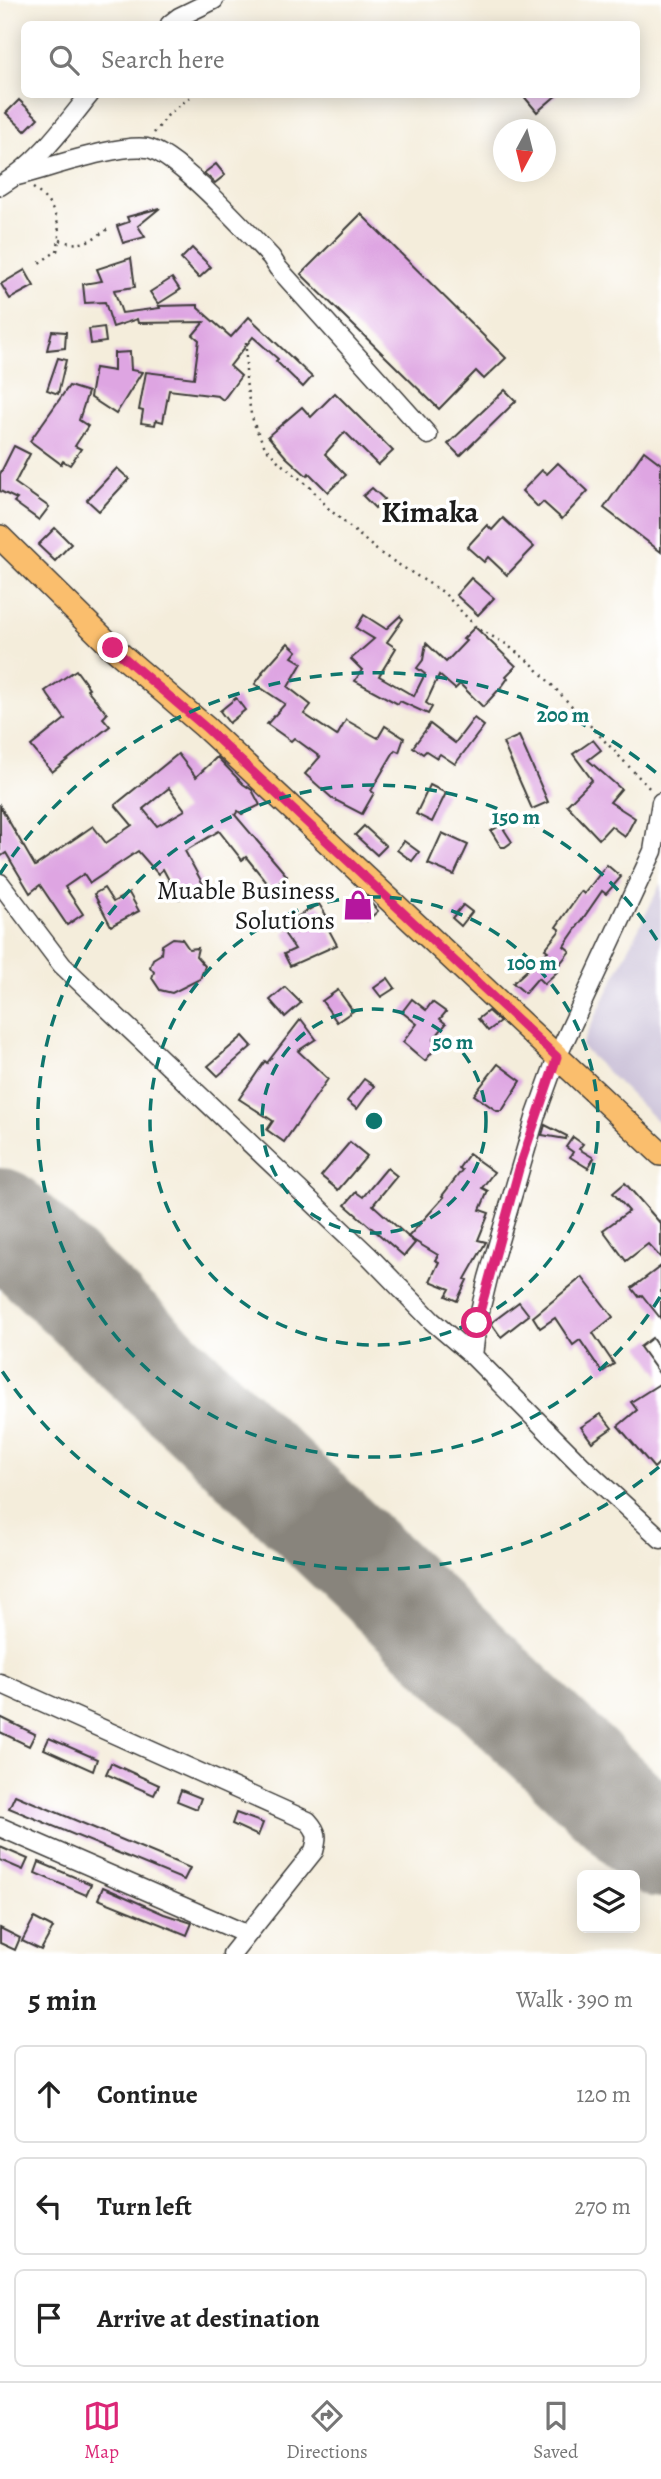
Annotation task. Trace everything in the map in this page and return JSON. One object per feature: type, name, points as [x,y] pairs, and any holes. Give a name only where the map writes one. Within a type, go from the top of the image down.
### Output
[{"type":"main road","points":[[0,537],[113,648],[205,727],[661,1154]]},
{"type":"street","points":[[174,21],[214,0]]},
{"type":"street","points":[[17,176],[55,137],[87,98]]},
{"type":"street","points":[[0,186],[17,176],[109,151],[146,148],[159,153],[200,186],[271,257],[428,435]]},
{"type":"street","points":[[473,1356],[477,1323],[488,1278],[519,1169],[557,1057],[653,851],[661,802]]},
{"type":"street","points":[[0,883],[62,965],[369,1256],[432,1321],[473,1356],[543,1428],[661,1539]]},
{"type":"street","points":[[0,1684],[308,1821],[316,1830],[318,1838],[314,1850],[232,1954]]},
{"type":"street","points":[[0,1827],[246,1934]]},
{"type":"path","points":[[146,148],[168,115],[189,98]]},
{"type":"path","points":[[17,176],[42,195],[59,222],[60,240],[57,251],[39,263]]},
{"type":"path","points":[[60,240],[75,245],[88,242],[108,229]]},
{"type":"path","points":[[246,342],[246,381],[251,414],[265,447],[380,553],[443,592],[477,628],[506,644],[533,665],[620,754],[661,802]]},
{"type":"shaded area","points":[[661,883],[661,1125],[581,1046]]},
{"type":"building","points":[[525,98],[553,98],[537,112]]},
{"type":"building","points":[[19,100],[38,118],[25,131],[6,113]]},
{"type":"building","points":[[216,164],[225,175],[215,183],[204,173]]},
{"type":"building","points":[[160,208],[138,226],[145,237],[123,243],[117,226],[129,222],[127,217]]},
{"type":"building","points":[[361,214],[506,358],[484,379],[476,371],[439,409],[301,274]]},
{"type":"building","points":[[192,248],[211,267],[199,278],[181,259]]},
{"type":"building","points":[[131,258],[135,287],[114,290],[122,313],[160,308],[159,306],[198,305],[198,308],[231,337],[249,317],[312,377],[303,387],[276,361],[278,359],[253,337],[230,366],[241,376],[223,400],[218,396],[169,390],[163,422],[156,420],[155,425],[141,423],[143,411],[139,410],[146,372],[194,378],[199,340],[193,335],[204,322],[138,323],[137,319],[113,327],[105,302],[85,303],[83,284],[102,281],[97,269]]},
{"type":"building","points":[[25,270],[34,286],[10,299],[1,284]]},
{"type":"building","points":[[172,278],[180,290],[158,304],[150,292]]},
{"type":"building","points":[[104,327],[106,342],[91,344],[89,329]]},
{"type":"building","points":[[52,331],[66,332],[65,348],[47,350]]},
{"type":"building","points":[[130,352],[131,370],[142,372],[116,414],[90,397],[95,368],[114,371],[114,353]]},
{"type":"building","points":[[58,358],[66,360],[58,394],[47,390]]},
{"type":"building","points":[[69,386],[88,392],[79,420],[88,426],[75,446],[81,449],[70,465],[63,461],[61,464],[30,441]]},
{"type":"building","points":[[505,390],[516,401],[460,456],[448,444]]},
{"type":"building","points":[[335,393],[393,451],[378,465],[345,432],[325,454],[346,475],[328,492],[309,473],[307,476],[286,457],[268,436],[302,407],[311,417]]},
{"type":"building","points":[[14,446],[30,454],[15,483],[49,507],[39,520],[14,502],[17,499],[0,491],[0,474]]},
{"type":"building","points":[[644,451],[661,464],[661,552],[604,508]]},
{"type":"building","points":[[558,463],[588,491],[562,519],[543,502],[538,507],[522,491],[542,470],[547,474]]},
{"type":"building","points":[[117,468],[129,479],[99,511],[87,500]]},
{"type":"building","points":[[372,488],[384,499],[375,508],[363,496]]},
{"type":"building","points":[[503,518],[534,547],[507,575],[488,557],[484,562],[467,547],[487,525],[492,530]]},
{"type":"building","points":[[55,528],[71,544],[55,561],[38,545]]},
{"type":"building","points":[[471,578],[494,598],[478,615],[456,595]]},
{"type":"building","points":[[364,615],[386,629],[400,616],[403,619],[387,642],[396,648],[379,676],[414,696],[425,674],[417,668],[423,660],[426,643],[446,662],[475,627],[516,666],[483,707],[460,684],[455,689],[439,675],[426,703],[432,707],[428,714],[400,701],[398,704],[355,681],[362,670],[351,659],[374,639],[356,628]]},
{"type":"building","points":[[288,643],[297,651],[292,657],[302,663],[288,687],[311,705],[304,714],[337,736],[346,720],[378,738],[385,726],[404,738],[399,752],[395,750],[371,791],[374,793],[362,814],[333,799],[305,774],[320,757],[294,738],[291,741],[267,724],[285,704],[255,684]]},
{"type":"building","points":[[76,670],[107,714],[103,718],[110,726],[52,772],[31,746],[65,719],[45,691]]},
{"type":"building","points":[[236,698],[245,710],[229,723],[220,711]]},
{"type":"building","points":[[474,718],[484,726],[455,764],[440,754],[437,758],[426,751],[423,754],[413,747],[430,724],[455,743]]},
{"type":"building","points":[[519,736],[548,802],[532,809],[503,743]]},
{"type":"building","points":[[593,740],[601,750],[588,760],[621,789],[610,802],[635,818],[625,837],[611,826],[599,839],[567,805],[592,780],[573,754]]},
{"type":"building","points":[[178,754],[196,777],[217,757],[252,790],[260,805],[242,814],[238,811],[235,815],[287,876],[272,889],[246,857],[242,860],[219,831],[185,851],[204,886],[179,899],[163,869],[158,874],[138,851],[90,883],[84,874],[65,887],[83,914],[67,925],[40,885],[30,893],[6,853],[0,857],[0,806],[35,866],[93,826],[106,843],[132,825],[115,805]],"holes":[[[169,788],[185,810],[157,826],[143,809]]]},
{"type":"building","points":[[430,785],[446,793],[432,822],[416,814]]},
{"type":"building","points":[[501,825],[512,842],[505,847],[501,847],[491,831]]},
{"type":"building","points":[[364,826],[386,846],[377,855],[355,835]]},
{"type":"building","points":[[442,833],[468,845],[454,875],[428,864]]},
{"type":"building","points":[[404,841],[419,852],[412,861],[397,850]]},
{"type":"building","points":[[607,865],[621,877],[606,894],[602,891],[564,946],[570,951],[555,970],[557,972],[544,984],[538,978],[525,993],[513,983],[548,951],[545,949],[560,930],[556,927],[581,891],[584,894]]},
{"type":"building","points":[[104,888],[113,902],[129,893],[139,911],[111,926],[94,894]]},
{"type":"building","points":[[368,900],[378,911],[367,921],[357,909]]},
{"type":"building","points":[[319,904],[326,915],[322,917],[337,945],[290,966],[284,954],[295,949],[284,933],[294,925],[290,921]]},
{"type":"building","points":[[463,905],[472,912],[461,926],[452,918]]},
{"type":"building","points":[[173,938],[182,939],[189,949],[198,948],[196,956],[205,966],[200,979],[172,993],[160,990],[152,978],[154,972],[150,967],[153,959],[161,954],[162,945]]},
{"type":"building","points":[[388,978],[395,988],[381,997],[374,988]]},
{"type":"building","points":[[285,987],[301,1003],[285,1017],[270,1000]]},
{"type":"building","points":[[338,990],[353,1011],[337,1022],[322,1001]]},
{"type":"building","points":[[412,999],[426,1010],[432,1002],[446,1012],[440,1019],[446,1024],[433,1040],[438,1045],[425,1061],[403,1042],[417,1024],[402,1012]]},
{"type":"building","points":[[488,1011],[500,1022],[488,1031],[478,1019]]},
{"type":"building","points":[[301,1019],[316,1039],[298,1051],[328,1079],[284,1142],[267,1130],[273,1121],[239,1099],[265,1061],[267,1063]]},
{"type":"building","points":[[243,1036],[252,1046],[218,1076],[208,1066]]},
{"type":"building","points":[[498,1064],[521,1081],[502,1111],[497,1111],[474,1095]]},
{"type":"building","points":[[364,1079],[374,1086],[357,1109],[347,1101]]},
{"type":"building","points":[[545,1125],[567,1136],[566,1139],[542,1135]]},
{"type":"building","points":[[573,1137],[583,1144],[579,1149],[594,1158],[588,1168],[570,1157],[573,1152],[566,1147]]},
{"type":"building","points":[[350,1142],[367,1156],[338,1190],[321,1176]]},
{"type":"building","points":[[469,1154],[494,1172],[482,1188],[488,1191],[480,1210],[489,1213],[478,1240],[486,1242],[465,1279],[467,1280],[457,1301],[446,1296],[450,1289],[430,1281],[439,1262],[435,1260],[438,1255],[408,1237],[444,1197],[442,1196],[462,1170],[459,1168]]},
{"type":"building","points":[[387,1168],[397,1176],[373,1205],[415,1243],[404,1256],[345,1205],[356,1192],[363,1197]]},
{"type":"building","points":[[625,1183],[661,1224],[661,1258],[648,1244],[626,1261],[603,1230],[629,1211],[613,1193]]},
{"type":"building","points":[[661,1266],[661,1319],[642,1295],[639,1297],[632,1288]]},
{"type":"building","points":[[582,1277],[613,1317],[593,1333],[614,1364],[602,1372],[580,1340],[573,1345],[555,1318],[540,1328],[533,1317]]},
{"type":"building","points":[[519,1302],[529,1315],[501,1337],[491,1323]]},
{"type":"building","points":[[652,1338],[661,1351],[661,1376],[640,1347]]},
{"type":"building","points":[[661,1383],[661,1461],[654,1468],[618,1426],[637,1410],[631,1402]]},
{"type":"building","points":[[601,1414],[612,1428],[592,1442],[581,1427]]},
{"type":"building","points":[[0,1717],[35,1734],[29,1746],[0,1732]]},
{"type":"building","points":[[49,1738],[97,1759],[93,1771],[44,1749]]},
{"type":"building","points":[[111,1763],[159,1785],[154,1795],[106,1774]]},
{"type":"building","points":[[181,1790],[201,1798],[197,1809],[177,1801]]},
{"type":"building","points":[[15,1795],[190,1868],[184,1880],[9,1808]]},
{"type":"building","points":[[236,1813],[263,1823],[258,1836],[232,1824]]},
{"type":"building","points":[[0,1847],[28,1859],[23,1870],[0,1860]]},
{"type":"building","points":[[39,1862],[91,1884],[86,1895],[35,1873]]},
{"type":"building","points":[[103,1887],[164,1914],[192,1923],[187,1935],[98,1899]]},
{"type":"building","points":[[34,1918],[53,1928],[41,1950],[22,1941]]},
{"type":"building","points":[[0,1928],[20,1938],[15,1950],[0,1943]]},
{"type":"runway","points":[[0,1219],[661,1847]]},
{"type":"place","name":"Muable Business Solutions","points":[[358,905]]},
{"type":"district","name":"Kimaka","points":[[430,512]]},
{"type":"route","points":[[113,648],[205,727],[557,1057],[519,1169],[477,1323]]}]
